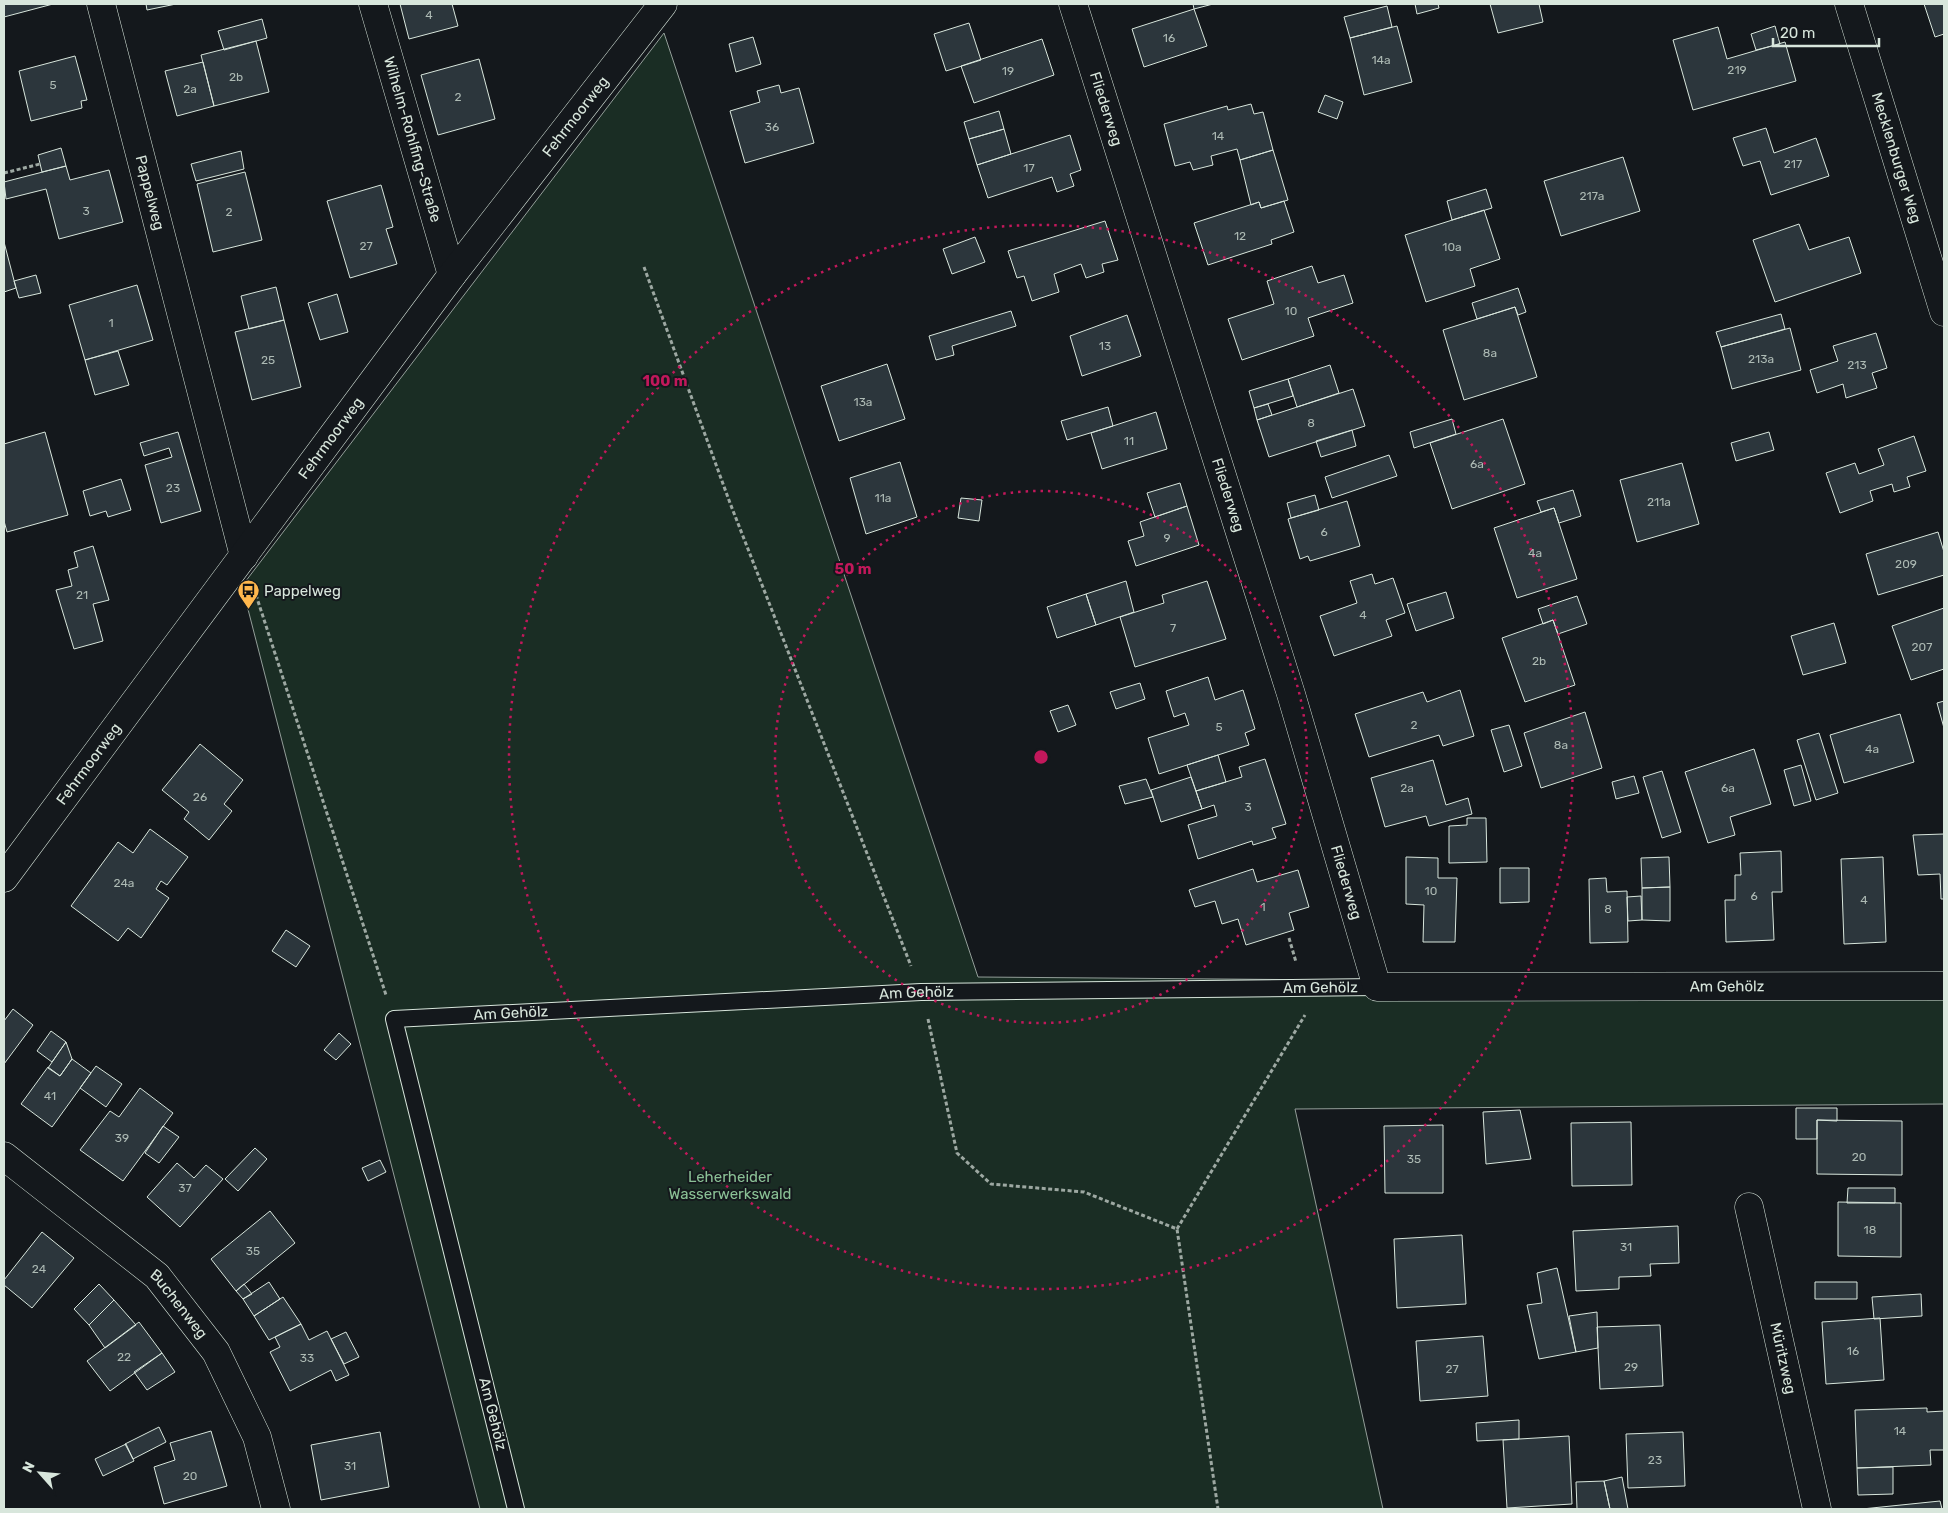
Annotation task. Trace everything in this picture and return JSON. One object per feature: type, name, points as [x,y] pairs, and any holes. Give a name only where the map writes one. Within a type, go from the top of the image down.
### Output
[{"type":"street","name":"Pappelweg","points":[[101,4],[244,556]]},
{"type":"street","name":"Wilhelm-Rohlfing-Straße","points":[[373,4],[452,275]]},
{"type":"street","name":"Fehrmoorweg","points":[[4,878],[452,275],[664,4]]},
{"type":"street","name":"Fliederweg","points":[[1073,4],[1291,694],[1377,987]]},
{"type":"street","name":"Mecklenburger Weg","points":[[1849,4],[1944,312]]},
{"type":"street","name":"Am Gehölz","points":[[1377,987],[1944,986]]},
{"type":"street","name":"Buchenweg","points":[[4,1156],[157,1276],[216,1352],[257,1436],[276,1509]]},
{"type":"street","name":"Müritzweg","points":[[1749,1207],[1817,1509]]},
{"type":"lane","name":"Am Gehölz","points":[[516,1509],[394,1019],[921,992],[1319,986],[1377,987]]},
{"type":"path","points":[[4,173],[40,164]]},
{"type":"path","points":[[644,267],[730,503],[921,992],[957,1153],[991,1184],[1084,1192],[1177,1229]]},
{"type":"path","points":[[244,556],[286,693],[394,1019]]},
{"type":"path","points":[[1218,1509],[1177,1229],[1294,1037],[1319,986]]},
{"type":"green space","name":"Leherheider Wasserwerkswald","points":[[664,33],[978,977],[1944,985],[1944,1104],[1295,1109],[1383,1509],[480,1509],[242,586]]},
{"type":"building","points":[[4,4],[53,4],[4,17]]},
{"type":"building","points":[[146,4],[176,4],[147,10]]},
{"type":"building","points":[[400,4],[452,4],[458,26],[409,39]]},
{"type":"building","points":[[1193,4],[1213,4],[1194,9]]},
{"type":"building","points":[[1415,4],[1438,4],[1439,8],[1417,14]]},
{"type":"building","points":[[1490,4],[1539,4],[1543,22],[1498,33]]},
{"type":"building","points":[[1924,4],[1944,4],[1944,34],[1935,37]]},
{"type":"building","points":[[1387,6],[1392,27],[1350,38],[1344,17]]},
{"type":"building","points":[[1194,9],[1207,46],[1144,67],[1132,29]]},
{"type":"building","points":[[262,19],[267,38],[224,50],[218,31]]},
{"type":"building","points":[[969,23],[981,60],[946,71],[934,34]]},
{"type":"building","points":[[1397,26],[1412,82],[1364,95],[1350,38]]},
{"type":"building","points":[[1775,26],[1780,44],[1756,50],[1751,34]]},
{"type":"building","points":[[1718,27],[1727,59],[1785,42],[1796,81],[1693,110],[1673,40]]},
{"type":"building","points":[[753,37],[761,64],[736,72],[729,44]]},
{"type":"building","points":[[1042,39],[1054,75],[974,103],[961,66]]},
{"type":"building","points":[[256,41],[269,92],[214,106],[201,55]]},
{"type":"building","points":[[75,56],[87,100],[81,101],[82,108],[31,121],[19,71]]},
{"type":"building","points":[[479,59],[495,119],[438,135],[421,75]]},
{"type":"building","points":[[203,62],[214,106],[177,116],[165,71]]},
{"type":"building","points":[[779,85],[781,93],[799,88],[814,143],[745,163],[730,111],[760,102],[757,91]]},
{"type":"building","points":[[1325,95],[1343,102],[1337,119],[1318,112]]},
{"type":"building","points":[[1251,104],[1254,114],[1263,112],[1273,150],[1240,160],[1237,149],[1211,156],[1213,165],[1193,170],[1190,162],[1175,166],[1164,124],[1227,106],[1228,110]]},
{"type":"building","points":[[999,111],[1004,129],[969,139],[964,122]]},
{"type":"building","points":[[1766,128],[1774,153],[1816,138],[1829,176],[1771,195],[1760,161],[1743,166],[1733,138]]},
{"type":"building","points":[[1004,129],[1011,154],[977,165],[969,139]]},
{"type":"building","points":[[1070,135],[1081,170],[1070,174],[1074,186],[1057,192],[1052,177],[988,198],[977,165]]},
{"type":"building","points":[[61,148],[66,166],[42,172],[38,155]]},
{"type":"building","points":[[1273,150],[1288,200],[1261,208],[1259,202],[1251,205],[1240,160]]},
{"type":"building","points":[[241,151],[244,169],[196,181],[191,164]]},
{"type":"building","points":[[1623,157],[1640,211],[1561,236],[1544,181]]},
{"type":"building","points":[[66,166],[70,180],[109,170],[123,222],[59,239],[46,189],[6,199],[4,182]]},
{"type":"building","points":[[245,172],[262,240],[213,252],[197,184]]},
{"type":"building","points":[[381,185],[393,227],[386,229],[397,264],[350,278],[327,201]]},
{"type":"building","points":[[1486,189],[1492,208],[1452,220],[1447,201]]},
{"type":"building","points":[[1284,201],[1294,232],[1271,240],[1272,244],[1208,265],[1194,223],[1259,202],[1261,208]]},
{"type":"building","points":[[1484,210],[1500,259],[1470,269],[1475,286],[1426,302],[1405,235]]},
{"type":"building","points":[[1105,221],[1118,260],[1102,264],[1104,272],[1086,278],[1081,264],[1054,274],[1059,292],[1032,301],[1024,276],[1017,278],[1008,251]]},
{"type":"building","points":[[1799,224],[1809,250],[1849,237],[1861,273],[1775,302],[1753,240]]},
{"type":"building","points":[[975,237],[985,262],[952,274],[943,249]]},
{"type":"building","points":[[4,242],[16,288],[4,292]]},
{"type":"building","points":[[1312,266],[1318,283],[1344,275],[1353,303],[1308,318],[1314,336],[1242,360],[1228,319],[1274,304],[1267,281]]},
{"type":"building","points":[[36,275],[41,293],[19,298],[14,281]]},
{"type":"building","points":[[137,285],[153,340],[85,360],[69,305]]},
{"type":"building","points":[[276,287],[284,320],[249,329],[241,296]]},
{"type":"building","points":[[1518,288],[1526,312],[1518,315],[1515,307],[1477,319],[1472,303]]},
{"type":"building","points":[[337,294],[348,332],[320,340],[308,303]]},
{"type":"building","points":[[1515,307],[1537,377],[1464,400],[1443,330]]},
{"type":"building","points":[[1011,311],[1016,326],[952,346],[954,355],[936,360],[929,336]]},
{"type":"building","points":[[1781,314],[1785,329],[1721,347],[1716,332]]},
{"type":"building","points":[[1127,315],[1141,356],[1082,376],[1070,336]]},
{"type":"building","points":[[284,320],[301,387],[252,400],[235,332]]},
{"type":"building","points":[[1790,328],[1801,370],[1732,389],[1721,347]]},
{"type":"building","points":[[1876,333],[1887,368],[1872,373],[1877,388],[1846,398],[1843,384],[1817,393],[1810,370],[1838,361],[1833,346]]},
{"type":"building","points":[[118,351],[129,385],[95,395],[85,360]]},
{"type":"building","points":[[887,364],[905,419],[839,441],[821,386]]},
{"type":"building","points":[[1330,365],[1339,393],[1297,407],[1288,379]]},
{"type":"building","points":[[1288,379],[1293,396],[1254,408],[1249,391]]},
{"type":"building","points":[[1353,389],[1365,426],[1269,457],[1257,420]]},
{"type":"building","points":[[1268,404],[1272,415],[1257,420],[1254,408]]},
{"type":"building","points":[[1108,407],[1113,426],[1067,440],[1061,421]]},
{"type":"building","points":[[1156,412],[1167,449],[1102,469],[1091,433]]},
{"type":"building","points":[[1452,419],[1456,434],[1414,448],[1410,432]]},
{"type":"building","points":[[1503,419],[1525,484],[1452,509],[1430,443]]},
{"type":"building","points":[[1352,430],[1356,446],[1321,457],[1316,441]]},
{"type":"building","points":[[45,432],[68,515],[7,532],[4,521],[4,444]]},
{"type":"building","points":[[178,432],[201,511],[161,523],[145,465],[172,457],[169,448],[144,456],[140,443]]},
{"type":"building","points":[[1769,432],[1774,450],[1736,461],[1731,443]]},
{"type":"building","points":[[1914,436],[1926,471],[1907,477],[1910,487],[1894,492],[1892,484],[1870,491],[1873,501],[1840,513],[1826,473],[1855,463],[1859,474],[1884,465],[1878,449]]},
{"type":"building","points":[[1389,455],[1397,476],[1332,498],[1325,477]]},
{"type":"building","points":[[900,462],[917,517],[866,534],[850,478]]},
{"type":"building","points":[[1682,463],[1699,524],[1637,542],[1620,480]]},
{"type":"building","points":[[121,479],[131,510],[108,517],[106,511],[90,516],[83,491]]},
{"type":"building","points":[[1180,483],[1187,506],[1155,517],[1147,493]]},
{"type":"building","points":[[1573,490],[1581,516],[1559,523],[1554,508],[1541,512],[1537,501]]},
{"type":"building","points":[[1315,495],[1319,510],[1291,518],[1287,503]]},
{"type":"building","points":[[961,498],[982,500],[979,521],[958,518]]},
{"type":"building","points":[[1347,501],[1360,546],[1310,561],[1308,556],[1300,559],[1288,519]]},
{"type":"building","points":[[1187,506],[1199,545],[1136,566],[1128,541],[1144,536],[1140,522]]},
{"type":"building","points":[[1554,508],[1577,579],[1517,598],[1494,528]]},
{"type":"building","points":[[1938,532],[1944,552],[1944,575],[1878,595],[1866,554]]},
{"type":"building","points":[[93,546],[109,600],[93,604],[103,641],[74,649],[56,590],[72,586],[68,570],[78,567],[74,552]]},
{"type":"building","points":[[1372,574],[1375,584],[1393,578],[1405,613],[1386,620],[1392,636],[1334,656],[1320,616],[1357,603],[1350,581]]},
{"type":"building","points":[[1126,581],[1134,612],[1096,625],[1086,594]]},
{"type":"building","points":[[1207,581],[1226,639],[1135,667],[1120,617],[1164,603],[1162,595]]},
{"type":"building","points":[[1446,592],[1454,618],[1416,631],[1407,604]]},
{"type":"building","points":[[1086,594],[1096,625],[1057,638],[1047,607]]},
{"type":"building","points":[[1577,596],[1587,624],[1558,634],[1553,620],[1543,624],[1538,609]]},
{"type":"building","points":[[1944,608],[1944,669],[1911,680],[1892,626]]},
{"type":"building","points":[[1553,620],[1575,685],[1525,702],[1502,638]]},
{"type":"building","points":[[1834,623],[1846,663],[1803,675],[1791,636]]},
{"type":"building","points":[[1208,677],[1215,700],[1243,690],[1255,729],[1245,733],[1249,745],[1159,774],[1148,738],[1189,725],[1185,713],[1174,717],[1166,691]]},
{"type":"building","points":[[1140,683],[1145,699],[1116,709],[1110,692]]},
{"type":"building","points":[[1460,690],[1474,736],[1443,746],[1439,735],[1369,757],[1355,714],[1423,692],[1427,702]]},
{"type":"building","points":[[1944,701],[1944,728],[1937,703]]},
{"type":"building","points":[[1068,705],[1076,725],[1058,732],[1050,711]]},
{"type":"building","points":[[1585,712],[1602,768],[1541,788],[1524,733]]},
{"type":"building","points":[[1900,714],[1914,762],[1844,783],[1830,735]]},
{"type":"building","points":[[1509,725],[1522,766],[1504,772],[1491,730]]},
{"type":"building","points":[[1819,733],[1838,793],[1816,800],[1797,740]]},
{"type":"building","points":[[200,744],[243,780],[224,804],[232,811],[209,840],[184,819],[189,812],[162,790]]},
{"type":"building","points":[[1754,749],[1771,804],[1730,817],[1735,835],[1708,843],[1685,772]]},
{"type":"building","points":[[1218,755],[1226,782],[1196,791],[1187,765]]},
{"type":"building","points":[[1265,759],[1286,824],[1272,828],[1276,838],[1253,845],[1252,841],[1198,859],[1188,825],[1217,816],[1214,805],[1202,809],[1196,791],[1242,777],[1239,767]]},
{"type":"building","points":[[1433,760],[1446,805],[1468,798],[1472,814],[1429,826],[1426,816],[1385,827],[1371,778]]},
{"type":"building","points":[[1801,765],[1811,801],[1794,806],[1784,770]]},
{"type":"building","points":[[1662,771],[1681,832],[1662,838],[1643,777]]},
{"type":"building","points":[[1634,776],[1639,793],[1616,799],[1612,782]]},
{"type":"building","points":[[1191,777],[1202,809],[1161,822],[1151,790]]},
{"type":"building","points":[[1146,779],[1153,797],[1125,804],[1119,786]]},
{"type":"building","points":[[1467,818],[1486,818],[1487,862],[1449,863],[1449,826],[1467,825]]},
{"type":"building","points":[[150,829],[188,857],[167,885],[161,881],[156,889],[169,898],[141,938],[128,928],[118,941],[71,906],[118,842],[133,853]]},
{"type":"building","points":[[1944,834],[1944,899],[1941,899],[1940,874],[1918,875],[1913,835]]},
{"type":"building","points":[[1781,851],[1782,892],[1772,892],[1774,940],[1726,942],[1725,900],[1735,900],[1735,875],[1741,875],[1740,853]]},
{"type":"building","points":[[1406,857],[1438,858],[1438,878],[1457,878],[1455,942],[1423,942],[1424,905],[1406,904]]},
{"type":"building","points":[[1669,857],[1670,887],[1642,888],[1641,858]]},
{"type":"building","points":[[1883,857],[1886,942],[1844,944],[1841,859]]},
{"type":"building","points":[[1500,868],[1529,868],[1529,902],[1500,903]]},
{"type":"building","points":[[1253,869],[1257,882],[1298,870],[1309,907],[1289,913],[1294,930],[1246,945],[1238,919],[1222,924],[1215,901],[1195,907],[1189,890]]},
{"type":"building","points":[[1606,878],[1607,892],[1627,891],[1628,942],[1590,943],[1589,879]]},
{"type":"building","points":[[1670,887],[1670,921],[1642,920],[1642,888]]},
{"type":"building","points":[[1641,896],[1642,920],[1628,921],[1627,897]]},
{"type":"building","points":[[286,930],[310,946],[296,967],[272,951]]},
{"type":"building","points":[[13,1009],[33,1025],[4,1064],[4,1021]]},
{"type":"building","points":[[51,1031],[66,1042],[52,1062],[37,1051]]},
{"type":"building","points":[[339,1033],[351,1044],[336,1060],[324,1050]]},
{"type":"building","points":[[66,1042],[72,1059],[60,1076],[48,1068]]},
{"type":"building","points":[[72,1059],[91,1073],[52,1127],[21,1104],[48,1067],[60,1076]]},
{"type":"building","points":[[96,1066],[122,1084],[106,1107],[80,1088]]},
{"type":"building","points":[[140,1088],[173,1113],[123,1181],[80,1150],[110,1111],[119,1117]]},
{"type":"building","points":[[1796,1108],[1837,1108],[1837,1121],[1817,1120],[1817,1139],[1796,1139]]},
{"type":"building","points":[[1520,1110],[1531,1159],[1486,1164],[1483,1112]]},
{"type":"building","points":[[1817,1120],[1902,1121],[1902,1175],[1817,1174]]},
{"type":"building","points":[[1631,1122],[1632,1185],[1572,1186],[1571,1123]]},
{"type":"building","points":[[1443,1125],[1443,1193],[1385,1193],[1384,1126]]},
{"type":"building","points":[[163,1126],[179,1137],[159,1163],[145,1153]]},
{"type":"building","points":[[255,1148],[267,1159],[238,1191],[225,1179]]},
{"type":"building","points":[[380,1160],[386,1172],[368,1181],[362,1168]]},
{"type":"building","points":[[177,1163],[194,1178],[206,1165],[223,1179],[180,1227],[147,1197]]},
{"type":"building","points":[[1848,1188],[1895,1188],[1895,1203],[1847,1203]]},
{"type":"building","points":[[1838,1202],[1901,1203],[1901,1257],[1838,1256]]},
{"type":"building","points":[[270,1211],[295,1243],[236,1291],[211,1259]]},
{"type":"building","points":[[1678,1226],[1679,1263],[1650,1264],[1651,1276],[1619,1277],[1619,1289],[1576,1291],[1573,1231]]},
{"type":"building","points":[[42,1232],[74,1258],[32,1308],[4,1285],[4,1280]]},
{"type":"building","points":[[1462,1235],[1466,1304],[1397,1308],[1394,1239]]},
{"type":"building","points":[[1557,1268],[1576,1352],[1539,1359],[1527,1305],[1542,1303],[1537,1273]]},
{"type":"building","points":[[269,1282],[280,1299],[254,1316],[243,1299]]},
{"type":"building","points":[[1815,1282],[1857,1282],[1857,1299],[1815,1299]]},
{"type":"building","points":[[99,1284],[114,1300],[89,1325],[74,1309]]},
{"type":"building","points":[[244,1284],[252,1294],[243,1299],[236,1291]]},
{"type":"building","points":[[1921,1294],[1922,1316],[1874,1319],[1872,1297]]},
{"type":"building","points":[[283,1297],[301,1324],[269,1340],[254,1316]]},
{"type":"building","points":[[114,1300],[136,1325],[105,1348],[89,1325]]},
{"type":"building","points":[[1597,1312],[1598,1348],[1576,1352],[1569,1316]]},
{"type":"building","points":[[1880,1318],[1884,1380],[1826,1384],[1822,1322]]},
{"type":"building","points":[[139,1322],[162,1353],[110,1391],[87,1361]]},
{"type":"building","points":[[301,1324],[309,1340],[327,1331],[349,1375],[336,1381],[331,1370],[290,1391],[270,1352],[280,1347],[275,1337]]},
{"type":"building","points":[[1660,1325],[1663,1386],[1600,1389],[1597,1327]]},
{"type":"building","points":[[346,1332],[359,1357],[344,1364],[331,1339]]},
{"type":"building","points":[[1483,1336],[1488,1396],[1420,1401],[1416,1341]]},
{"type":"building","points":[[162,1353],[175,1372],[147,1390],[134,1372]]},
{"type":"building","points":[[1927,1408],[1927,1412],[1944,1411],[1944,1450],[1930,1450],[1931,1465],[1857,1468],[1855,1410]]},
{"type":"building","points":[[1519,1420],[1519,1439],[1477,1441],[1476,1423]]},
{"type":"building","points":[[159,1427],[166,1442],[133,1459],[125,1444]]},
{"type":"building","points":[[211,1431],[227,1486],[164,1504],[154,1467],[175,1460],[170,1443]]},
{"type":"building","points":[[380,1432],[389,1487],[321,1500],[311,1445]]},
{"type":"building","points":[[1683,1432],[1685,1486],[1628,1488],[1626,1434]]},
{"type":"building","points":[[1569,1436],[1572,1504],[1507,1508],[1503,1440]]},
{"type":"building","points":[[126,1444],[134,1461],[103,1476],[95,1459]]},
{"type":"building","points":[[1893,1467],[1893,1494],[1858,1495],[1857,1468]]},
{"type":"building","points":[[1622,1477],[1628,1509],[1610,1509],[1604,1481]]},
{"type":"building","points":[[1604,1481],[1610,1509],[1577,1509],[1576,1482]]},
{"type":"building","points":[[1940,1501],[1942,1509],[1862,1509]]},
{"type":"place","name":"Pappelweg","points":[[248,610]]}]
